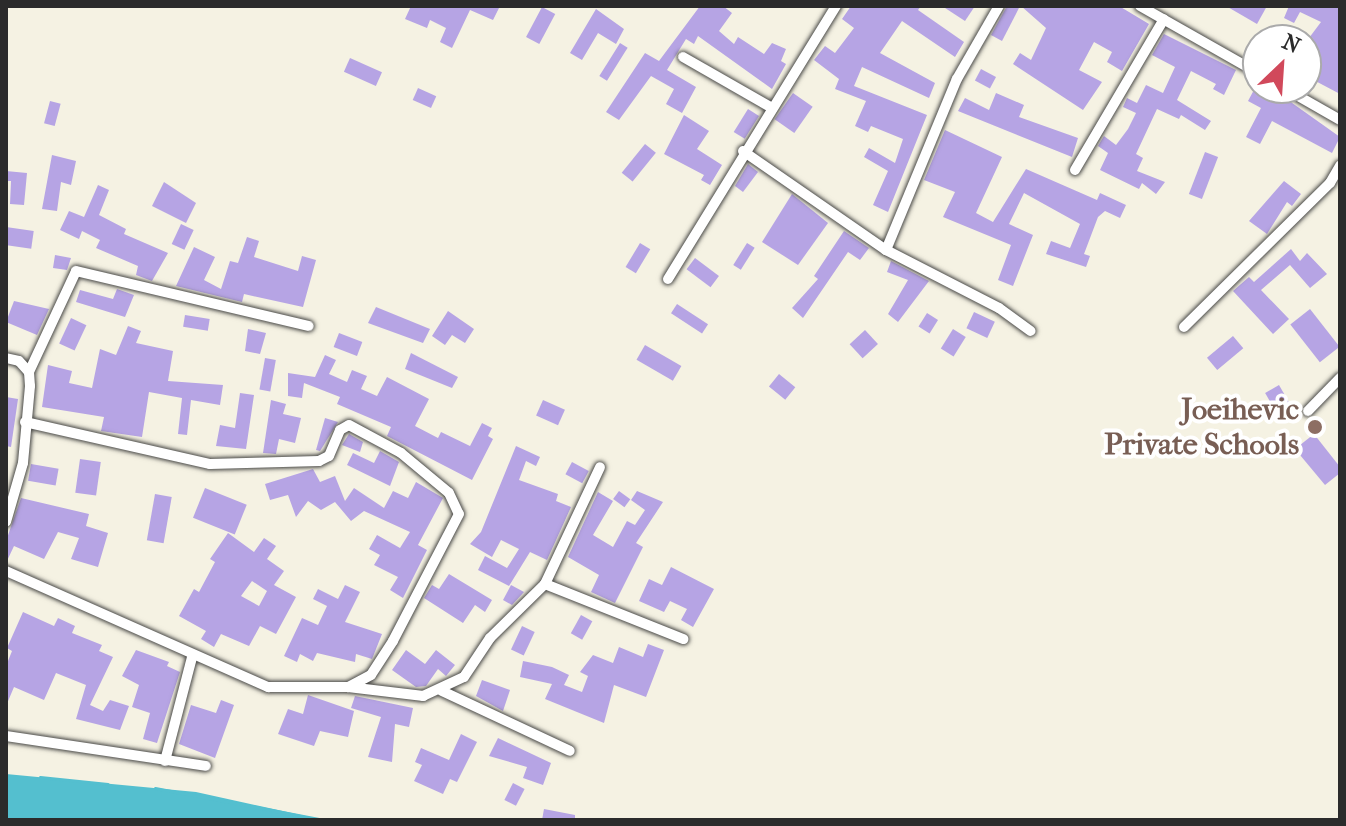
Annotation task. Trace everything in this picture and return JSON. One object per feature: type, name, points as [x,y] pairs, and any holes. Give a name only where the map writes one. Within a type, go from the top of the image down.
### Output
[{"type":"street","points":[[668,279],[743,151],[836,6]]},
{"type":"street","points":[[886,250],[957,79],[999,6]]},
{"type":"street","points":[[1140,6],[1242,64]]},
{"type":"street","points":[[1075,170],[1164,19]]},
{"type":"street","points":[[683,57],[772,108]]},
{"type":"street","points":[[1312,104],[1340,120]]},
{"type":"street","points":[[743,151],[886,250],[999,308],[1031,331]]},
{"type":"street","points":[[1184,327],[1330,183],[1340,166]]},
{"type":"street","points":[[6,522],[23,463],[29,372],[76,271],[309,326]]},
{"type":"street","points":[[6,358],[19,361],[29,372]]},
{"type":"street","points":[[1308,411],[1340,378]]},
{"type":"street","points":[[25,422],[210,464],[319,461],[329,456],[340,430],[349,425],[401,453],[449,493],[459,514],[393,641],[371,675],[348,687]]},
{"type":"street","points":[[6,571],[192,657],[268,687],[348,687],[423,696],[442,691],[464,677],[490,638],[545,584],[600,467]]},
{"type":"street","points":[[545,584],[683,639]]},
{"type":"street","points":[[165,761],[192,657]]},
{"type":"street","points":[[442,691],[570,751]]},
{"type":"street","points":[[6,736],[206,766]]},
{"type":"water","points":[[6,774],[196,792],[324,820],[6,820]]},
{"type":"building","points":[[411,6],[500,6],[493,20],[470,10],[452,48],[440,42],[446,28],[430,20],[427,28],[405,19]]},
{"type":"building","points":[[700,6],[723,6],[732,13],[719,31],[734,44],[738,37],[764,54],[772,43],[786,49],[781,61],[786,64],[772,89],[698,36],[694,44],[686,39],[667,70],[696,87],[682,113],[666,104],[674,89],[651,76],[619,120],[606,112],[645,53],[659,61]]},
{"type":"building","points":[[851,6],[921,6],[918,10],[964,42],[955,57],[902,21],[880,53],[935,83],[929,98],[862,67],[854,86],[927,115],[888,212],[873,205],[888,171],[864,157],[869,148],[895,163],[903,139],[871,126],[868,132],[855,126],[866,101],[835,89],[839,79],[814,60],[825,46],[835,53],[854,28],[842,19]]},
{"type":"building","points":[[942,6],[975,6],[965,21]]},
{"type":"building","points":[[1007,6],[1020,6],[1002,41],[991,35]]},
{"type":"building","points":[[1021,6],[1119,6],[1149,24],[1122,71],[1107,62],[1112,52],[1094,42],[1079,70],[1102,82],[1083,110],[1013,64],[1020,53],[1031,60],[1046,28]]},
{"type":"building","points":[[1226,6],[1267,6],[1257,24]]},
{"type":"building","points":[[1289,6],[1340,6],[1340,94],[1322,84],[1321,22],[1300,12],[1294,23],[1284,18]]},
{"type":"building","points":[[542,7],[555,14],[539,44],[526,37]]},
{"type":"building","points":[[596,9],[624,29],[616,44],[598,33],[582,60],[570,53]]},
{"type":"building","points":[[1164,34],[1236,70],[1224,95],[1213,89],[1216,84],[1191,71],[1177,100],[1211,121],[1205,130],[1181,115],[1179,119],[1157,109],[1136,154],[1143,158],[1137,171],[1165,182],[1156,194],[1142,183],[1139,189],[1100,170],[1108,153],[1098,146],[1104,136],[1116,145],[1128,129],[1136,113],[1123,107],[1127,98],[1137,103],[1146,85],[1163,93],[1175,67],[1152,55]]},
{"type":"building","points":[[620,43],[628,48],[607,81],[599,76]]},
{"type":"building","points":[[350,58],[382,72],[376,86],[344,72]]},
{"type":"building","points":[[981,69],[996,77],[990,88],[975,80]]},
{"type":"building","points":[[418,88],[436,96],[431,108],[413,100]]},
{"type":"building","points":[[793,93],[813,107],[794,133],[775,119]]},
{"type":"building","points":[[996,93],[1024,105],[1019,117],[1078,138],[1072,157],[958,111],[965,98],[989,110]]},
{"type":"building","points":[[50,101],[61,104],[55,126],[44,123]]},
{"type":"building","points":[[1254,104],[1294,104],[1340,137],[1332,153],[1272,121],[1260,144],[1246,137],[1261,108]]},
{"type":"building","points":[[748,109],[759,116],[745,139],[734,132]]},
{"type":"building","points":[[684,115],[709,131],[697,149],[722,165],[710,185],[701,180],[704,175],[664,154]]},
{"type":"building","points":[[945,130],[1002,157],[976,213],[993,222],[1026,169],[1097,200],[1100,193],[1126,205],[1120,218],[1105,211],[1098,217],[1084,254],[1090,256],[1086,267],[1046,254],[1051,241],[1070,248],[1080,224],[1024,193],[1009,224],[1033,235],[1013,286],[998,280],[1011,245],[943,217],[955,192],[924,180]]},
{"type":"building","points":[[645,144],[656,153],[633,182],[622,173]]},
{"type":"building","points":[[1205,152],[1218,157],[1202,199],[1189,194]]},
{"type":"building","points":[[52,155],[76,161],[71,185],[61,182],[57,211],[42,209]]},
{"type":"building","points":[[748,164],[758,172],[743,192],[735,186]]},
{"type":"building","points":[[6,171],[27,173],[24,205],[10,204],[11,181],[6,181]]},
{"type":"building","points":[[1284,181],[1301,194],[1292,206],[1287,202],[1267,234],[1249,221]]},
{"type":"building","points":[[164,182],[196,203],[186,223],[152,206]]},
{"type":"building","points":[[98,185],[109,190],[99,215],[126,229],[124,234],[168,253],[152,281],[136,275],[138,266],[96,248],[100,240],[82,231],[79,239],[60,230],[69,211],[84,217]]},
{"type":"building","points":[[792,194],[828,223],[798,265],[762,242]]},
{"type":"building","points":[[181,224],[194,230],[184,250],[172,244]]},
{"type":"building","points":[[6,227],[34,231],[31,249],[6,245]]},
{"type":"building","points":[[844,231],[869,248],[860,260],[848,252],[803,318],[792,308],[818,279],[814,276]]},
{"type":"building","points":[[247,237],[259,241],[254,257],[298,271],[302,256],[316,260],[303,307],[244,294],[242,302],[176,286],[194,247],[215,257],[204,280],[221,289],[230,261],[238,263]]},
{"type":"building","points":[[640,243],[650,249],[636,273],[626,267]]},
{"type":"building","points":[[747,243],[755,248],[741,270],[733,265]]},
{"type":"building","points":[[1291,249],[1300,261],[1307,253],[1327,274],[1310,288],[1290,265],[1261,290],[1289,319],[1273,334],[1233,291],[1249,277],[1254,282]]},
{"type":"building","points":[[55,255],[71,258],[67,270],[53,268]]},
{"type":"building","points":[[695,258],[719,276],[711,287],[687,269]]},
{"type":"building","points":[[891,261],[929,281],[898,322],[888,314],[908,280],[887,272]]},
{"type":"building","points":[[117,289],[134,295],[125,317],[76,302],[80,290],[113,299]]},
{"type":"building","points":[[14,301],[49,309],[37,335],[6,322]]},
{"type":"building","points":[[677,304],[708,324],[702,333],[671,313]]},
{"type":"building","points":[[376,307],[430,329],[423,343],[368,323]]},
{"type":"building","points":[[1310,309],[1340,347],[1320,362],[1290,324]]},
{"type":"building","points":[[448,311],[474,329],[465,343],[452,335],[445,345],[432,336]]},
{"type":"building","points":[[974,312],[995,322],[987,338],[966,328]]},
{"type":"building","points":[[927,313],[938,320],[930,333],[919,327]]},
{"type":"building","points":[[185,315],[210,319],[208,331],[183,327]]},
{"type":"building","points":[[71,318],[86,325],[75,351],[59,343]]},
{"type":"building","points":[[128,326],[141,331],[136,343],[173,351],[168,381],[223,385],[220,405],[191,400],[187,435],[178,434],[182,398],[149,392],[142,437],[101,431],[104,417],[42,407],[48,365],[72,371],[69,383],[92,388],[100,349],[116,355]]},
{"type":"building","points":[[248,329],[266,333],[260,354],[245,351]]},
{"type":"building","points":[[953,329],[966,337],[954,356],[941,349]]},
{"type":"building","points":[[865,330],[878,344],[863,358],[850,344]]},
{"type":"building","points":[[339,333],[362,342],[357,356],[334,347]]},
{"type":"building","points":[[1233,336],[1243,348],[1217,370],[1207,358]]},
{"type":"building","points":[[645,345],[681,366],[673,381],[636,360]]},
{"type":"building","points":[[411,353],[458,377],[452,388],[405,369]]},
{"type":"building","points":[[325,355],[336,360],[329,374],[347,382],[352,370],[367,376],[361,389],[377,396],[387,377],[429,399],[415,426],[438,438],[441,432],[470,446],[482,423],[492,428],[488,436],[493,439],[472,480],[387,436],[391,427],[337,404],[340,397],[304,383],[302,398],[288,396],[288,373],[315,377]]},
{"type":"building","points":[[265,358],[276,360],[270,391],[259,390]]},
{"type":"building","points":[[779,374],[795,387],[785,400],[769,386]]},
{"type":"building","points":[[1279,385],[1293,409],[1279,417],[1265,393]]},
{"type":"building","points":[[240,393],[254,395],[246,449],[216,446],[220,425],[235,428]]},
{"type":"building","points":[[6,397],[18,399],[11,447],[6,446]]},
{"type":"building","points":[[271,400],[286,404],[283,414],[301,418],[295,443],[279,439],[276,454],[263,453]]},
{"type":"building","points":[[543,400],[565,410],[558,425],[536,416]]},
{"type":"building","points":[[325,418],[338,422],[320,451],[316,450]]},
{"type":"building","points":[[349,434],[363,442],[360,452],[342,445]]},
{"type":"building","points":[[1314,434],[1340,467],[1340,473],[1325,485],[1295,449]]},
{"type":"building","points":[[516,446],[540,457],[536,466],[526,461],[519,480],[558,494],[556,501],[571,507],[547,560],[530,552],[509,586],[478,570],[485,556],[507,568],[519,549],[501,540],[492,557],[470,544],[481,532]]},
{"type":"building","points":[[380,451],[399,462],[390,486],[347,465],[353,453],[374,463]]},
{"type":"building","points":[[80,459],[101,462],[96,496],[75,493]]},
{"type":"building","points":[[572,462],[589,471],[582,483],[565,474]]},
{"type":"building","points":[[31,464],[59,469],[56,486],[28,481]]},
{"type":"building","points":[[313,469],[320,482],[335,476],[345,501],[354,488],[384,508],[393,491],[408,498],[416,482],[443,498],[418,545],[427,550],[403,598],[390,590],[398,577],[374,565],[380,555],[369,549],[377,535],[400,548],[410,532],[364,511],[351,521],[335,502],[321,510],[308,501],[296,517],[288,495],[270,500],[265,484]]},
{"type":"building","points":[[205,488],[247,505],[235,535],[193,518]]},
{"type":"building","points":[[619,491],[630,499],[624,507],[613,499]]},
{"type":"building","points":[[637,491],[663,502],[636,543],[643,547],[615,603],[591,592],[599,575],[568,557],[598,492],[613,501],[593,535],[613,547],[627,521],[635,525],[645,510],[631,500]]},
{"type":"building","points":[[155,494],[172,497],[164,543],[147,540]]},
{"type":"building","points":[[21,498],[89,514],[86,526],[108,533],[98,567],[71,559],[79,538],[58,532],[44,559],[14,546],[6,563],[6,541]]},
{"type":"building","points":[[228,533],[254,552],[264,538],[276,546],[267,559],[284,571],[274,585],[296,597],[276,634],[260,626],[249,646],[221,634],[214,647],[201,639],[206,631],[179,616],[194,589],[199,592],[215,562],[210,559]],"holes":[[[252,581],[267,591],[259,606],[241,596]]]},
{"type":"building","points":[[671,567],[714,589],[693,627],[681,620],[687,609],[670,601],[664,612],[639,601],[649,579],[662,585]]},
{"type":"building","points":[[449,574],[492,600],[485,612],[475,605],[463,623],[424,598],[432,585],[439,589]]},
{"type":"building","points":[[345,585],[360,592],[345,622],[382,634],[372,659],[356,654],[355,662],[317,653],[313,661],[300,654],[297,662],[284,656],[302,618],[318,625],[327,606],[313,599],[318,589],[338,599]]},
{"type":"building","points":[[511,585],[524,592],[512,605],[503,600]]},
{"type":"building","points":[[23,612],[54,626],[58,618],[75,626],[72,633],[102,645],[99,651],[113,657],[90,705],[103,711],[110,700],[129,706],[120,730],[76,719],[86,685],[56,673],[44,700],[14,687],[6,706],[6,666],[12,651],[7,648]]},
{"type":"building","points":[[581,615],[592,621],[582,640],[571,633]]},
{"type":"building","points":[[522,626],[535,632],[524,655],[511,650]]},
{"type":"building","points":[[648,644],[664,650],[646,697],[614,685],[604,723],[545,699],[552,684],[520,677],[523,661],[552,667],[569,675],[564,685],[582,692],[588,676],[580,672],[593,655],[613,663],[619,647],[643,657]]},
{"type":"building","points":[[136,650],[169,662],[167,666],[180,672],[157,743],[143,739],[150,713],[132,707],[139,685],[122,676]]},
{"type":"building","points":[[406,650],[425,664],[436,650],[455,665],[446,676],[438,669],[426,686],[416,687],[392,670]]},
{"type":"building","points":[[482,680],[510,690],[503,711],[476,696]]},
{"type":"building","points":[[308,695],[354,711],[348,737],[320,731],[314,746],[278,734],[288,709],[303,714]]},
{"type":"building","points":[[355,696],[413,708],[409,727],[395,724],[392,762],[368,757],[381,717],[351,708]]},
{"type":"building","points":[[221,700],[234,705],[215,758],[179,744],[191,705],[216,713]]},
{"type":"building","points":[[461,734],[477,742],[457,782],[450,779],[443,794],[414,781],[422,765],[415,762],[421,748],[449,760]]},
{"type":"building","points":[[498,738],[551,763],[543,785],[523,778],[527,767],[489,756]]},
{"type":"building","points":[[513,783],[525,789],[516,806],[504,800]]},
{"type":"building","points":[[544,809],[575,815],[575,820],[542,820]]},
{"type":"waterway","points":[[40,777],[108,784]]},
{"type":"waterway","points":[[155,788],[324,820]]},
{"type":"place","name":"Joeihevic Private Schools","points":[[1315,427]]}]
